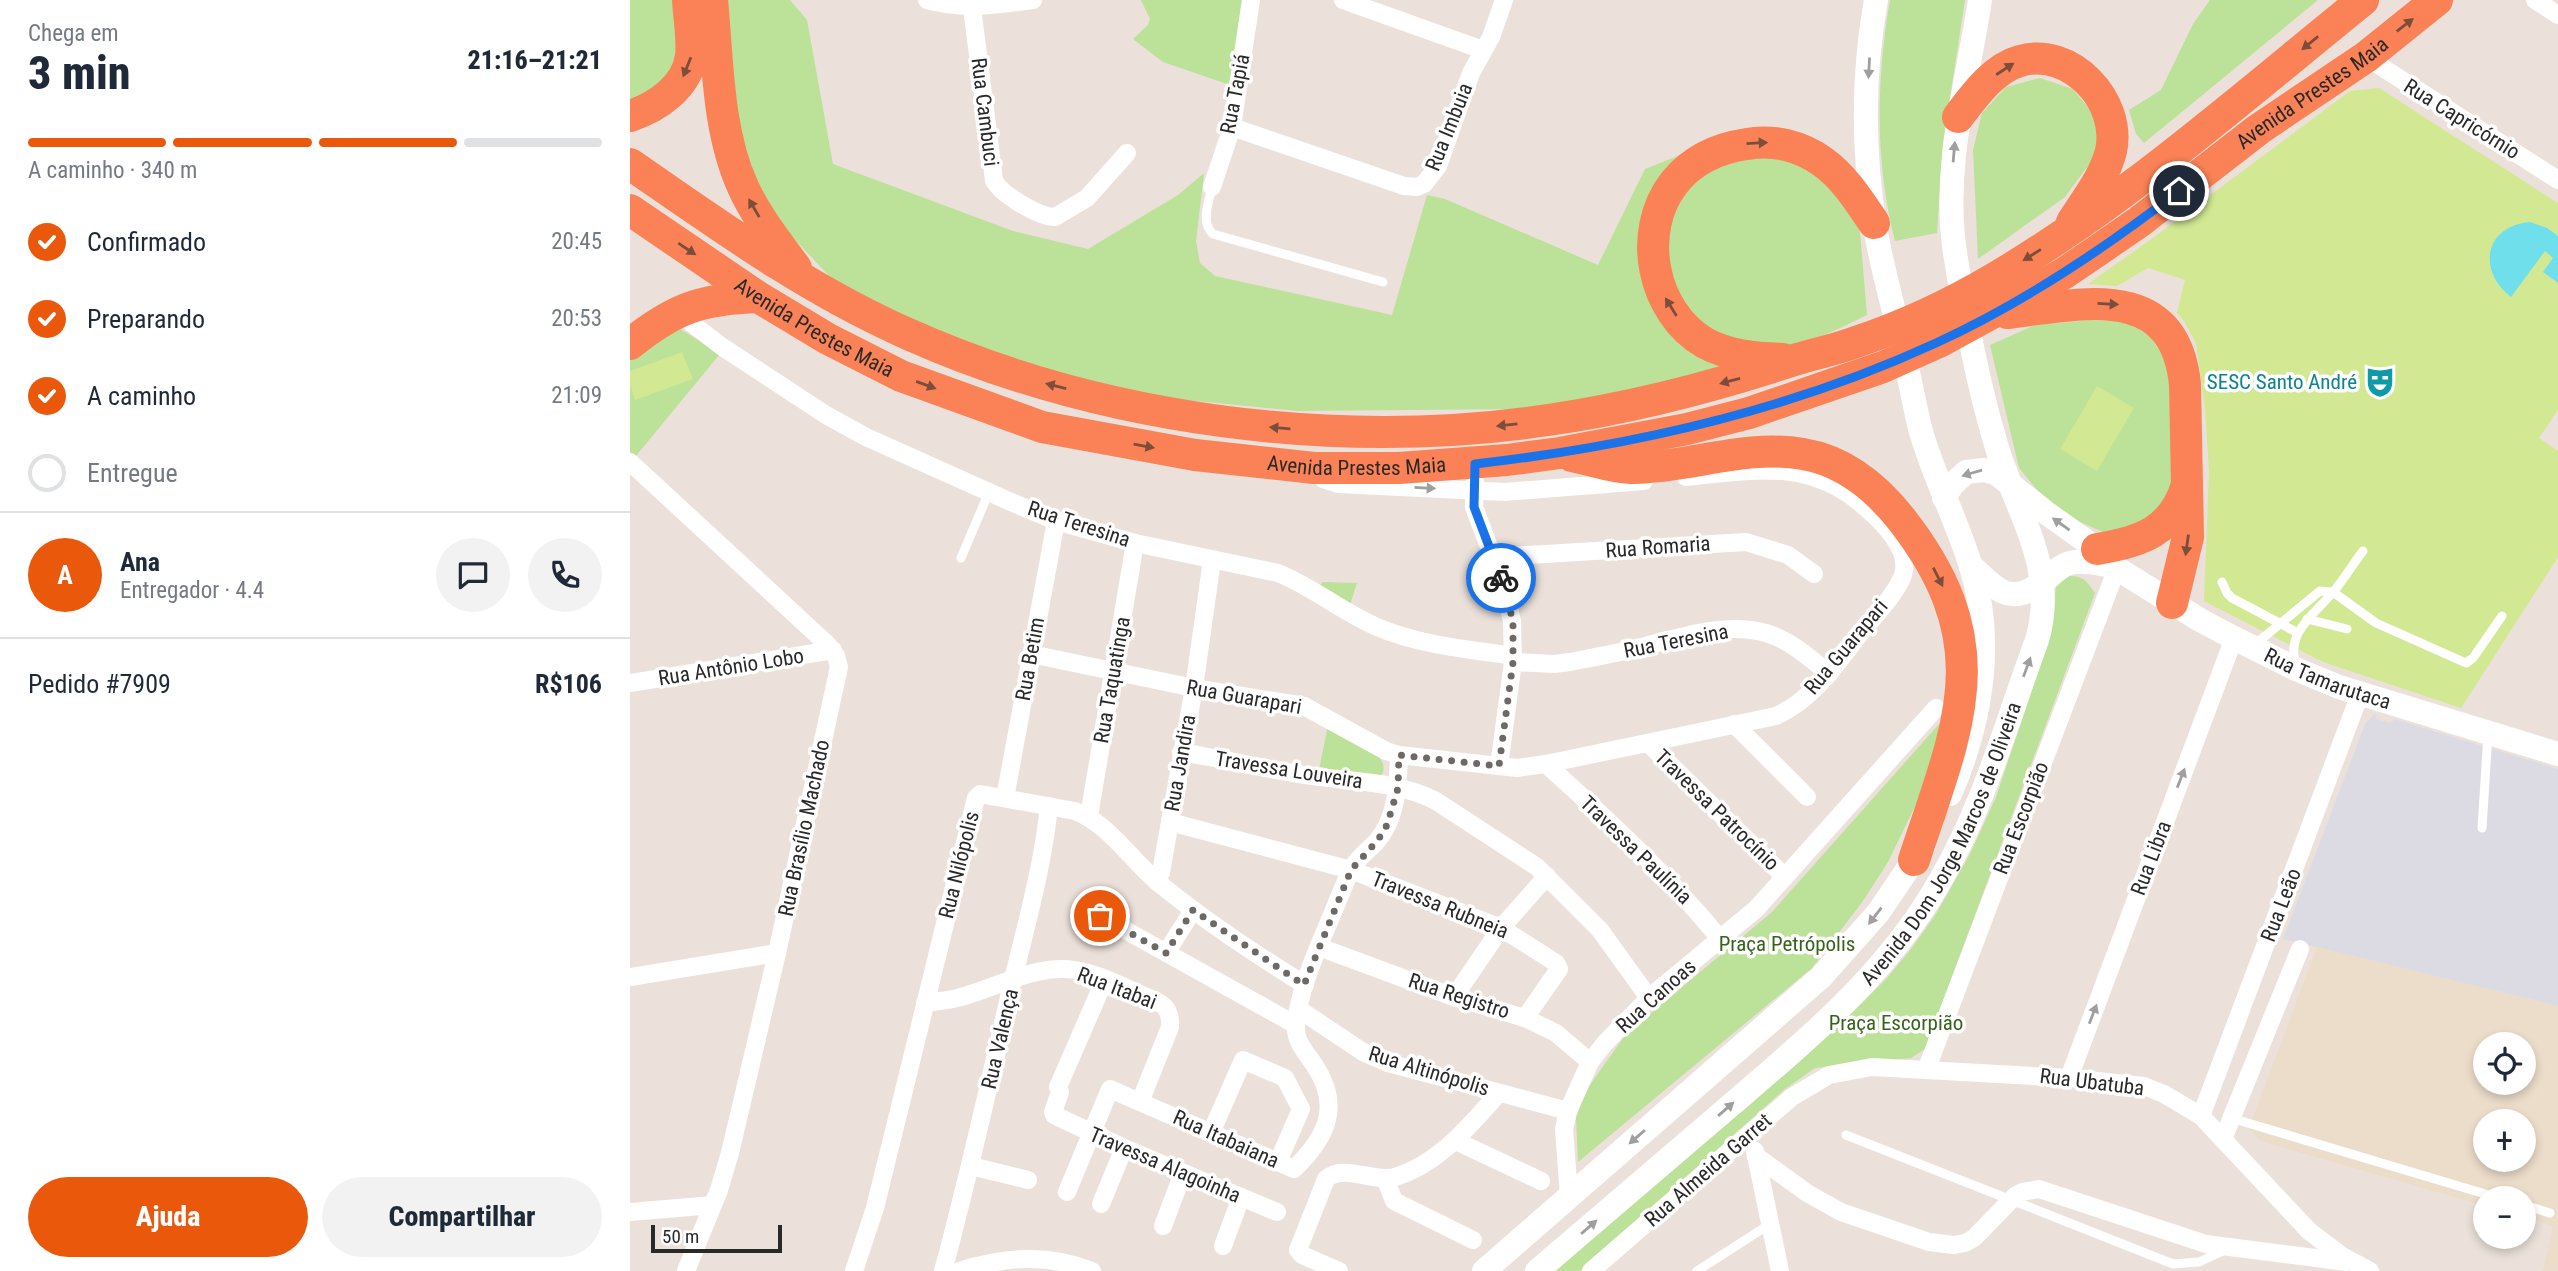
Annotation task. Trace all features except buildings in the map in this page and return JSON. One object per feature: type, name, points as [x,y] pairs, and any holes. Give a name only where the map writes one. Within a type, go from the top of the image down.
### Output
[{"type":"highway","points":[[630,116],[648,110],[663,100],[685,74],[691,56],[688,0]]},
{"type":"highway","points":[[712,0],[723,110],[734,163],[752,205],[808,283]]},
{"type":"highway","name":"Avenida Prestes Maia","points":[[630,164],[808,283],[912,336],[1031,380],[1162,412],[1228,423],[1294,429],[1365,431],[1470,429],[1552,420],[1675,396],[1853,344],[1935,310],[1993,279],[2064,235],[2146,174],[2363,0]]},
{"type":"highway","name":"Avenida Prestes Maia","points":[[630,210],[758,297],[828,340],[901,376],[1042,427],[1195,455],[1314,468],[1399,468],[1475,477],[1560,453],[1687,429],[1749,413],[1883,367],[1939,342],[2063,274],[2139,222],[2259,130],[2378,65],[2437,0]]},
{"type":"highway","points":[[1958,117],[1980,89],[1997,73],[2021,60],[2034,58],[2058,61],[2080,73],[2091,85],[2107,110],[2111,131],[2110,151],[2096,184],[2064,235]]},
{"type":"highway","points":[[1795,360],[1727,352],[1695,335],[1675,314],[1658,283],[1653,267],[1657,222],[1674,183],[1705,157],[1730,146],[1761,141],[1790,145],[1821,160],[1845,182],[1878,242]]},
{"type":"highway","points":[[630,344],[662,319],[677,312],[716,299],[758,297]]},
{"type":"highway","points":[[1992,314],[2108,303],[2138,310],[2159,322],[2172,337],[2183,364],[2188,484],[2187,548],[2172,603]]},
{"type":"highway","points":[[1560,453],[1630,468],[1752,452],[1803,453],[1852,472],[1895,511],[1919,543],[1941,580],[1958,627],[1963,661],[1963,688],[1954,739],[1914,860]]},
{"type":"highway","points":[[2109,561],[2129,544],[2158,528],[2175,513],[2188,484]]},
{"type":"main road","points":[[1876,0],[1871,29],[1866,143],[1878,242]]},
{"type":"main road","points":[[1958,117],[1980,0]]},
{"type":"main road","points":[[1975,32],[1987,0]]},
{"type":"main road","name":"Avenida Dom Jorge Marcos de Oliveira","points":[[1537,1271],[1856,994],[1920,913],[1956,851],[1983,789],[2041,628],[2043,582],[2030,535],[2008,482],[1986,408],[1955,254],[1951,220],[1952,169],[1958,117]]},
{"type":"main road","name":"Avenida Dom Jorge Marcos de Oliveira","points":[[1484,1271],[1821,977],[1878,913],[1935,828],[1957,778],[1977,708],[1981,682],[1981,604],[1971,566],[1920,428],[1878,242]]},
{"type":"main road","name":"Rua Tamarutaca","points":[[1944,498],[1960,476],[1975,470],[1996,473],[2109,561],[2172,603],[2243,643],[2298,670],[2360,694],[2558,754]]},
{"type":"main road","name":"Rua Tamarutaca","points":[[1971,566],[2004,594],[2015,595],[2027,592],[2059,568],[2074,562],[2109,561]]},
{"type":"street","points":[[927,0],[942,4],[971,3],[990,6],[1033,0]]},
{"type":"street","name":"Rua Tapiá","points":[[1212,187],[1232,127],[1251,0]]},
{"type":"street","points":[[1343,0],[1483,50]]},
{"type":"street","name":"Rua Imbuia","points":[[1232,127],[1404,186],[1418,187],[1430,178],[1438,166],[1471,73],[1491,37],[1504,0]]},
{"type":"street","points":[[2535,0],[2558,15]]},
{"type":"street","name":"Rua Cambuci","points":[[971,3],[994,180],[1001,190],[1039,214],[1055,217],[1087,198],[1127,153]]},
{"type":"street","name":"Rua Capricórnio","points":[[2378,65],[2558,180]]},
{"type":"street","name":"Rua Teresina","points":[[677,312],[729,352],[826,415],[866,437],[989,492],[1055,521],[1135,543],[1287,577],[1348,613],[1409,639],[1513,659],[1555,664],[1708,631],[1732,629],[1766,633],[1800,650],[1829,674]]},
{"type":"street","points":[[630,462],[833,650]]},
{"type":"street","name":"Rua Guarapari","points":[[1031,654],[1194,688],[1304,706],[1386,751],[1399,755],[1517,768],[1766,719],[1794,707],[1829,674],[1897,585],[1904,567],[1903,555],[1873,513],[1836,485],[1811,475],[1770,469],[1504,492],[1475,477]]},
{"type":"street","points":[[1475,477],[1474,507],[1503,584],[1513,621],[1513,659],[1499,766]]},
{"type":"street","name":"Rua Betim","points":[[1005,798],[1055,521]]},
{"type":"street","name":"Rua Romaria","points":[[1493,556],[1746,542],[1788,555],[1814,575]]},
{"type":"street","name":"Rua Taquatinga","points":[[1089,816],[1135,543]]},
{"type":"street","name":"Rua Jandira","points":[[1157,882],[1194,688],[1212,560]]},
{"type":"street","name":"Rua Escorpião","points":[[1927,1068],[2109,561]]},
{"type":"street","name":"Rua Libra","points":[[2069,1078],[2243,643]]},
{"type":"street","name":"Rua Antônio Lobo","points":[[630,683],[833,650]]},
{"type":"street","name":"Rua Brasílio Machado","points":[[686,1271],[713,1205],[730,1153],[839,672],[833,650]]},
{"type":"street","name":"Rua Leão","points":[[2201,1116],[2360,694]]},
{"type":"street","name":"Rua Canoas","points":[[1569,1196],[1564,1129],[1568,1111],[1590,1062],[1649,998],[1756,909],[1936,708]]},
{"type":"street","points":[[1734,724],[1807,797]]},
{"type":"street","name":"Travessa Patrocínio","points":[[1648,743],[1786,877]]},
{"type":"street","name":"Travessa Louveira","points":[[1181,752],[1305,775],[1420,792],[1537,867],[1600,930],[1649,998]]},
{"type":"street","points":[[1298,1018],[1304,985],[1351,870],[1384,831],[1398,788],[1399,755]]},
{"type":"street","name":"Travessa Paulínia","points":[[1546,764],[1655,864],[1721,940]]},
{"type":"street","name":"Rua Nilópolis","points":[[854,1271],[875,1208],[976,798],[983,794],[1089,816],[1157,882],[1193,910],[1304,985]]},
{"type":"street","name":"Rua Valença","points":[[943,1271],[971,1166],[1046,834],[1049,806]]},
{"type":"street","name":"Travessa Rubneia","points":[[1170,822],[1351,870],[1501,928],[1556,963],[1559,969],[1525,1018]]},
{"type":"street","points":[[1454,997],[1501,928],[1547,876]]},
{"type":"street","points":[[1166,953],[1193,910]]},
{"type":"street","name":"Rua Altinópolis","points":[[1100,916],[1166,953],[1388,1063],[1568,1111]]},
{"type":"street","name":"Rua Registro","points":[[1319,947],[1454,997],[1525,1018],[1556,1033],[1590,1062]]},
{"type":"street","points":[[2222,1139],[2300,948]]},
{"type":"street","points":[[630,977],[777,953]]},
{"type":"street","name":"Rua Itabai","points":[[925,1003],[957,998],[1013,980],[1063,969],[1105,979],[1163,1005],[1170,1014],[1170,1027],[1140,1102]]},
{"type":"street","name":"Travessa Alagoinha","points":[[1105,979],[1058,1087],[1060,1093],[1052,1112],[1054,1115],[1124,1148],[1277,1212]]},
{"type":"street","name":"Rua Itabaiana","points":[[1067,1192],[1110,1089],[1294,1169],[1321,1140],[1327,1122],[1328,1102],[1317,1069],[1298,1040],[1298,1018]]},
{"type":"street","points":[[1211,1133],[1243,1060],[1285,1078],[1301,1109],[1278,1162]]},
{"type":"street","name":"Rua Ubatuba","points":[[1829,1075],[1872,1067],[1927,1068],[2144,1086],[2164,1094],[2201,1116],[2309,1231],[2326,1246],[2362,1267]]},
{"type":"street","name":"Rua Almeida Garret","points":[[1591,1271],[1792,1097],[1829,1075]]},
{"type":"street","points":[[1339,1271],[1302,1255],[1298,1250],[1323,1185],[1330,1176],[1346,1173],[1385,1178],[1412,1170],[1456,1141],[1499,1093]]},
{"type":"street","points":[[1751,1132],[1780,1271]]},
{"type":"street","points":[[1456,1141],[1541,1181]]},
{"type":"street","points":[[1101,1204],[1124,1148]]},
{"type":"street","points":[[1756,1156],[1834,1209],[1865,1222],[1929,1241],[1954,1245],[1965,1243],[2015,1202],[2022,1192],[2031,1189],[2048,1191],[2175,1236],[2228,1248],[2362,1267]]},
{"type":"street","points":[[971,1166],[1028,1180]]},
{"type":"street","points":[[1163,1226],[1183,1173]]},
{"type":"street","points":[[1385,1178],[1394,1201],[1473,1240]]},
{"type":"street","points":[[1223,1246],[1241,1197]]},
{"type":"street","points":[[630,1212],[713,1205]]},
{"type":"street","points":[[959,1271],[1006,1259],[1029,1258],[1066,1263],[1092,1271]]},
{"type":"lane","points":[[1212,187],[1206,221],[1207,228],[1213,234],[1383,282]]},
{"type":"lane","points":[[961,558],[989,492]]},
{"type":"lane","points":[[2298,670],[2292,652],[2298,633],[2363,551]]},
{"type":"lane","points":[[2222,582],[2232,598],[2298,633]]},
{"type":"lane","points":[[2243,643],[2279,623],[2315,593],[2326,590],[2333,592],[2376,623],[2466,663],[2473,658],[2502,616]]},
{"type":"lane","points":[[2307,619],[2347,629]]},
{"type":"lane","points":[[2482,828],[2488,732]]},
{"type":"lane","points":[[2231,1118],[2473,1190]]},
{"type":"lane","points":[[1846,1135],[2173,1264],[2199,1262],[2228,1248]]},
{"type":"lane","points":[[2536,1209],[2550,1213]]},
{"type":"lane","points":[[1697,1271],[1770,1224]]},
{"type":"shaded area","points":[[2375,713],[2377,719],[2390,723],[2394,719],[2558,769],[2558,1006],[2283,939],[2365,724]]},
{"type":"shaded area","points":[[2317,947],[2558,1006],[2558,1271],[2543,1271],[2553,1226],[2536,1221],[2536,1186],[2473,1186],[2473,1203],[2260,1141],[2249,1128]]},
{"type":"green space","points":[[630,0],[679,0],[681,47],[667,84],[630,108]]},
{"type":"green space","points":[[725,0],[790,0],[807,20],[833,164],[1013,231],[1088,249],[1178,195],[1204,173],[1196,241],[1200,263],[1215,276],[1392,315],[1427,195],[1445,199],[1598,265],[1645,169],[1680,155],[1667,167],[1650,193],[1645,283],[1745,363],[1631,392],[1520,409],[1298,411],[1175,399],[1039,376],[889,313],[832,279],[780,224],[758,189],[736,115]]},
{"type":"green space","points":[[1141,0],[1242,0],[1230,85],[1163,62],[1133,39],[1148,25],[1150,19]]},
{"type":"green space","points":[[1890,0],[1965,0],[1943,143],[1937,233],[1895,241],[1884,182],[1880,121],[1882,60]]},
{"type":"green space","points":[[2210,0],[2318,0],[2144,143],[2136,134],[2129,110],[2161,90],[2193,24]]},
{"type":"green space","points":[[2040,78],[2073,89],[2095,116],[2099,151],[2065,197],[1978,259],[1973,150],[1982,113],[2006,87]]},
{"type":"green space","name":"SESC Santo André","points":[[2379,88],[2558,203],[2558,410],[2539,438],[2558,451],[2558,557],[2461,708],[2323,662],[2204,601],[2209,471],[2205,410],[2196,343],[2177,313],[2185,280],[2148,268],[2117,286],[2088,284],[2350,91]]},
{"type":"green space","points":[[1736,156],[1800,160],[1849,202],[1860,232],[1867,315],[1808,341],[1771,347],[1749,345],[1729,338],[1694,315],[1673,281],[1669,260],[1672,220],[1678,203],[1696,181]]},
{"type":"green space","points":[[2091,320],[2133,325],[2150,337],[2164,356],[2169,379],[2172,483],[2160,513],[2133,529],[2105,533],[2069,517],[2037,490],[2019,468],[1990,345],[2035,325]]},
{"type":"green space","points":[[672,327],[682,330],[720,354],[635,457],[630,453],[630,354]]},
{"type":"green space","points":[[682,352],[693,379],[635,400],[630,386],[630,371]]},
{"type":"green space","points":[[2097,386],[2134,408],[2097,471],[2060,449]]},
{"type":"green space","name":"Praça Escorpião","points":[[2069,576],[2084,580],[2095,593],[1925,1049],[1911,1058],[1815,1068],[1785,1089],[1580,1271],[1555,1271],[1854,1011],[1911,949],[1936,914],[1971,852],[1996,797],[2051,634],[2056,586]]},
{"type":"green space","points":[[1323,582],[1357,583],[1349,608],[1318,587]]},
{"type":"green space","name":"Praça Petrópolis","points":[[1948,714],[1917,802],[1888,862],[1863,901],[1812,968],[1578,1162],[1576,1118],[1587,1089],[1626,1034],[1772,912]]},
{"type":"green space","points":[[1328,725],[1356,739],[1376,754],[1382,762],[1383,770],[1379,778],[1319,770]]},
{"type":"water","points":[[2530,222],[2547,228],[2558,236],[2558,283],[2543,272],[2553,258],[2545,251],[2511,297],[2493,275],[2490,251],[2503,232],[2515,225]]},
{"type":"way so far","points":[[1100,916],[1166,953],[1193,910],[1304,985],[1351,870],[1378,840],[1387,825],[1398,788],[1399,755],[1499,766],[1513,662],[1513,621],[1501,578]]},
{"type":"place","name":"SESC Santo André","points":[[2380,382]]},
{"type":"route","points":[[1501,578],[1474,507],[1475,464],[1560,453],[1687,429],[1749,413],[1883,367],[1939,342],[2063,274],[2179,191]]}]
